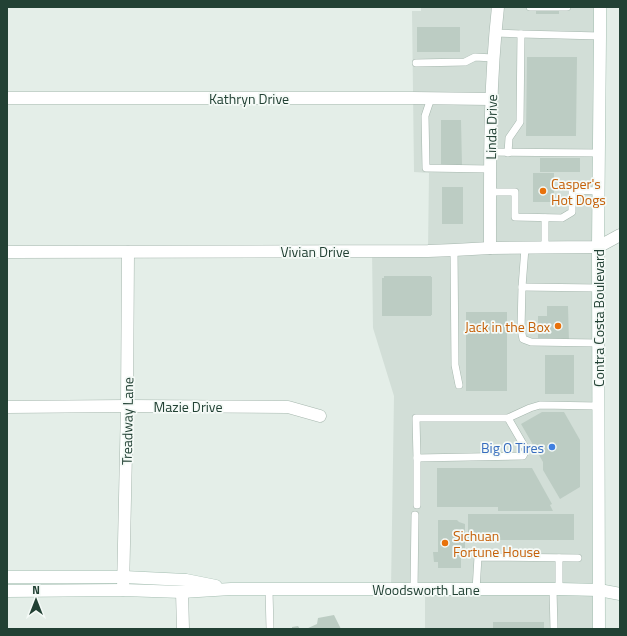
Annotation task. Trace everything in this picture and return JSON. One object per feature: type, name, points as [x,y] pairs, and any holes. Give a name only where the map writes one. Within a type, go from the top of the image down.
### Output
[{"type":"street","name":"Linda Drive","points":[[490,248],[491,99],[498,7]]},
{"type":"street","name":"Contra Costa Boulevard","points":[[599,629],[598,247],[600,7]]},
{"type":"street","name":"Kathryn Drive","points":[[7,98],[491,99]]},
{"type":"street","name":"Vivian Drive","points":[[7,252],[454,250],[490,248],[598,247],[620,235]]},
{"type":"street","name":"Treadway Lane","points":[[123,590],[128,406],[128,252]]},
{"type":"street","name":"Mazie Drive","points":[[7,407],[288,407],[320,416]]},
{"type":"street","name":"Woodsworth Lane","points":[[7,577],[124,577],[186,580],[231,589]]},
{"type":"street","name":"Woodsworth Lane","points":[[7,591],[123,590],[182,592],[231,589],[556,589],[599,590],[620,594]]},
{"type":"street","points":[[182,592],[182,629]]},
{"type":"lane","points":[[530,7],[567,7]]},
{"type":"lane","points":[[495,33],[600,36]]},
{"type":"lane","points":[[508,153],[509,138],[520,122],[521,34]]},
{"type":"lane","points":[[416,63],[465,62],[475,57],[493,58]]},
{"type":"lane","points":[[431,98],[425,116],[426,168],[490,169]]},
{"type":"lane","points":[[490,152],[599,153]]},
{"type":"lane","points":[[490,192],[515,192],[515,218],[562,218],[572,212],[572,190],[599,191]]},
{"type":"lane","points":[[545,218],[545,248]]},
{"type":"lane","points":[[525,248],[521,329],[523,339],[531,342],[598,343]]},
{"type":"lane","points":[[454,250],[455,365],[459,385]]},
{"type":"lane","points":[[522,287],[598,288]]},
{"type":"lane","points":[[417,505],[416,418],[508,418],[540,405],[598,406]]},
{"type":"lane","points":[[417,458],[523,456],[526,449],[508,418]]},
{"type":"lane","points":[[414,589],[415,515]]},
{"type":"lane","points":[[476,590],[478,557],[578,558]]},
{"type":"lane","points":[[554,629],[559,558]]},
{"type":"lane","points":[[269,590],[270,629]]},
{"type":"shaded area","points":[[421,7],[600,7],[599,629],[425,629],[425,589],[391,589],[394,396],[373,328],[372,250],[428,250],[429,173],[414,172],[412,11],[421,11]]},
{"type":"building","points":[[536,7],[559,7],[559,14],[536,14]]},
{"type":"building","points":[[417,27],[460,27],[460,52],[417,52]]},
{"type":"building","points":[[527,57],[577,57],[576,136],[526,136]]},
{"type":"building","points":[[441,120],[461,120],[462,166],[441,166]]},
{"type":"building","points":[[540,158],[580,158],[580,172],[540,172]]},
{"type":"building","points":[[533,173],[554,173],[554,202],[533,202]]},
{"type":"building","points":[[442,187],[463,187],[463,224],[442,224]]},
{"type":"building","points":[[384,276],[431,276],[432,315],[382,316],[382,278],[384,278]]},
{"type":"building","points":[[547,306],[568,306],[569,342],[538,342],[538,316],[547,316]]},
{"type":"building","points":[[466,312],[507,312],[507,391],[466,391]]},
{"type":"building","points":[[545,355],[574,355],[574,394],[545,394]]},
{"type":"building","points":[[542,412],[564,412],[580,440],[580,487],[560,499],[543,470],[543,462],[521,424]]},
{"type":"building","points":[[437,468],[532,468],[552,504],[550,505],[553,511],[498,511],[498,507],[437,507]]},
{"type":"building","points":[[468,514],[574,514],[574,540],[468,540]]},
{"type":"building","points":[[438,520],[457,520],[465,524],[465,558],[461,558],[461,568],[438,568],[438,562],[434,562],[433,552],[438,552]]},
{"type":"building","points":[[334,615],[341,629],[306,629],[317,624],[318,618]]},
{"type":"building","points":[[493,622],[544,622],[544,629],[493,629]]},
{"type":"building","points":[[298,626],[300,629],[292,629],[292,627]]},
{"type":"place","name":"Casper's Hot Dogs","points":[[543,191]]},
{"type":"place","name":"Jack in the Box","points":[[558,326]]},
{"type":"place","name":"Big O Tires","points":[[552,447]]},
{"type":"place","name":"Sichuan Fortune House","points":[[445,543]]}]
